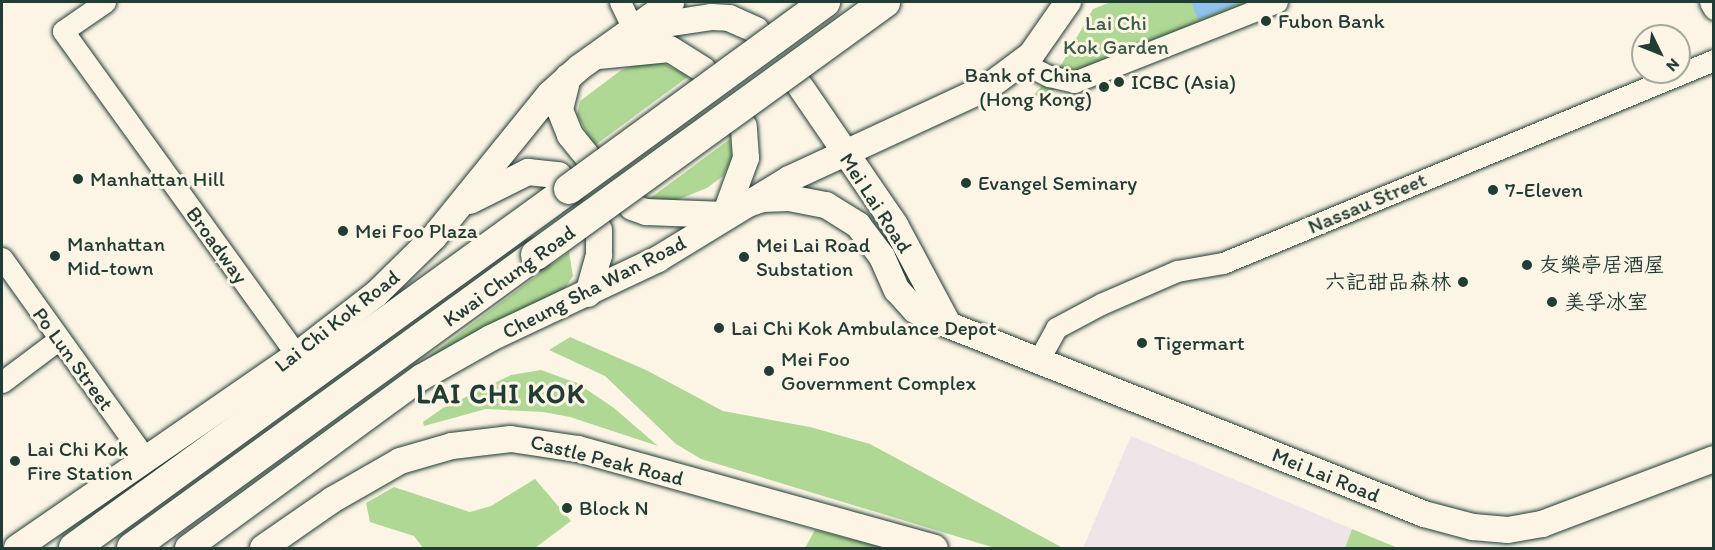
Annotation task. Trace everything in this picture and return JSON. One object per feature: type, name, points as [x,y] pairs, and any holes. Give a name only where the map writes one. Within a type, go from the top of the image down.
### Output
[{"type":"highway","name":"Kwai Chung Road","points":[[74,549],[825,2]]},
{"type":"highway","name":"Kwai Chung Road","points":[[132,549],[885,2]]},
{"type":"highway","points":[[139,549],[162,527]]},
{"type":"main road","name":"Lai Chi Kok Road","points":[[21,548],[297,355],[376,294],[460,207],[550,94],[595,56],[671,2]]},
{"type":"main road","name":"Cheung Sha Wan Road","points":[[188,549],[422,377],[491,339],[658,259],[734,211],[844,152],[972,96],[1023,63],[1051,31],[1068,2]]},
{"type":"main road","points":[[633,29],[712,17],[729,18],[756,30]]},
{"type":"main road","points":[[595,56],[670,50],[703,70]]},
{"type":"main road","points":[[568,77],[560,110],[563,122],[585,156]]},
{"type":"main road","name":"Mei Lai Road","points":[[800,86],[895,225],[947,322]]},
{"type":"main road","points":[[632,207],[646,212],[734,211],[746,158],[744,126]]},
{"type":"main road","points":[[460,207],[521,174],[539,170],[559,175]]},
{"type":"main road","name":"Mei Lai Road","points":[[734,211],[762,199],[811,200],[846,215],[872,241],[897,290],[915,310],[1038,361],[1424,513],[1473,527],[1508,530],[1542,524],[1713,459]]},
{"type":"main road","points":[[588,294],[599,255],[599,230]]},
{"type":"main road","name":"Castle Peak Road","points":[[263,549],[332,500],[400,462],[463,444],[511,439],[578,449],[934,549]]},
{"type":"street","name":"Broadway","points":[[105,2],[63,31],[297,355]]},
{"type":"street","points":[[620,2],[633,29]]},
{"type":"street","points":[[1023,63],[1049,76],[1074,82],[1277,2]]},
{"type":"street","points":[[1710,2],[1713,9]]},
{"type":"street","name":"Nassau Street","points":[[1038,361],[1052,334],[1066,319],[1190,268],[1231,260],[1713,60]]},
{"type":"street","name":"Po Lun Street","points":[[2,258],[146,459]]},
{"type":"street","points":[[2,382],[59,339]]},
{"type":"shaded area","points":[[1131,436],[1352,529],[1345,548],[1083,548]]},
{"type":"green space","name":"Lai Chi Kok Garden","points":[[1111,2],[1289,2],[1030,99],[1061,65],[1093,9]]},
{"type":"green space","points":[[661,62],[689,76],[594,146],[577,115],[580,101],[620,71],[640,63]]},
{"type":"green space","points":[[730,139],[732,158],[723,176],[707,188],[667,204],[645,202]]},
{"type":"green space","points":[[569,252],[573,276],[561,294],[425,359]]},
{"type":"green space","points":[[570,337],[646,370],[723,411],[810,427],[870,444],[1063,548],[995,548],[701,459],[676,444],[605,376],[549,350]]},
{"type":"green space","points":[[541,370],[577,383],[614,408],[658,446],[570,417],[543,412],[486,409],[424,426],[423,422],[443,408],[511,375]]},
{"type":"green space","points":[[535,479],[571,521],[535,548],[423,548],[414,536],[370,522],[366,503],[394,487],[470,512],[491,506]]},
{"type":"green space","points":[[1352,529],[1398,548],[1345,548]]},
{"type":"green space","points":[[815,530],[887,548],[805,548]]},
{"type":"water","points":[[1191,2],[1243,2],[1198,20]]},
{"type":"place","name":"Fubon Bank","points":[[1266,21]]},
{"type":"place","name":"ICBC (Asia)","points":[[1119,82]]},
{"type":"place","name":"Bank of China (Hong Kong)","points":[[1104,87]]},
{"type":"place","name":"Manhattan Hill","points":[[78,179]]},
{"type":"place","name":"Evangel Seminary","points":[[966,183]]},
{"type":"place","name":"7-Eleven","points":[[1493,190]]},
{"type":"place","name":"Mei Foo Plaza","points":[[343,231]]},
{"type":"place","name":"Manhattan Mid-town","points":[[55,256]]},
{"type":"place","name":"Mei Lai Road Substation","points":[[744,257]]},
{"type":"place","name":"友樂亭居酒屋","points":[[1527,265]]},
{"type":"place","name":"六記甜品森林","points":[[1463,282]]},
{"type":"place","name":"美孚冰室","points":[[1552,302]]},
{"type":"place","name":"Lai Chi Kok Ambulance Depot","points":[[719,328]]},
{"type":"place","name":"Tigermart","points":[[1142,343]]},
{"type":"place","name":"Mei Foo Government Complex","points":[[769,371]]},
{"type":"place","name":"Lai Chi Kok Fire Station","points":[[15,461]]},
{"type":"place","name":"Block N","points":[[567,508]]},
{"type":"district","name":"LAI CHI KOK","points":[[501,394]]}]
